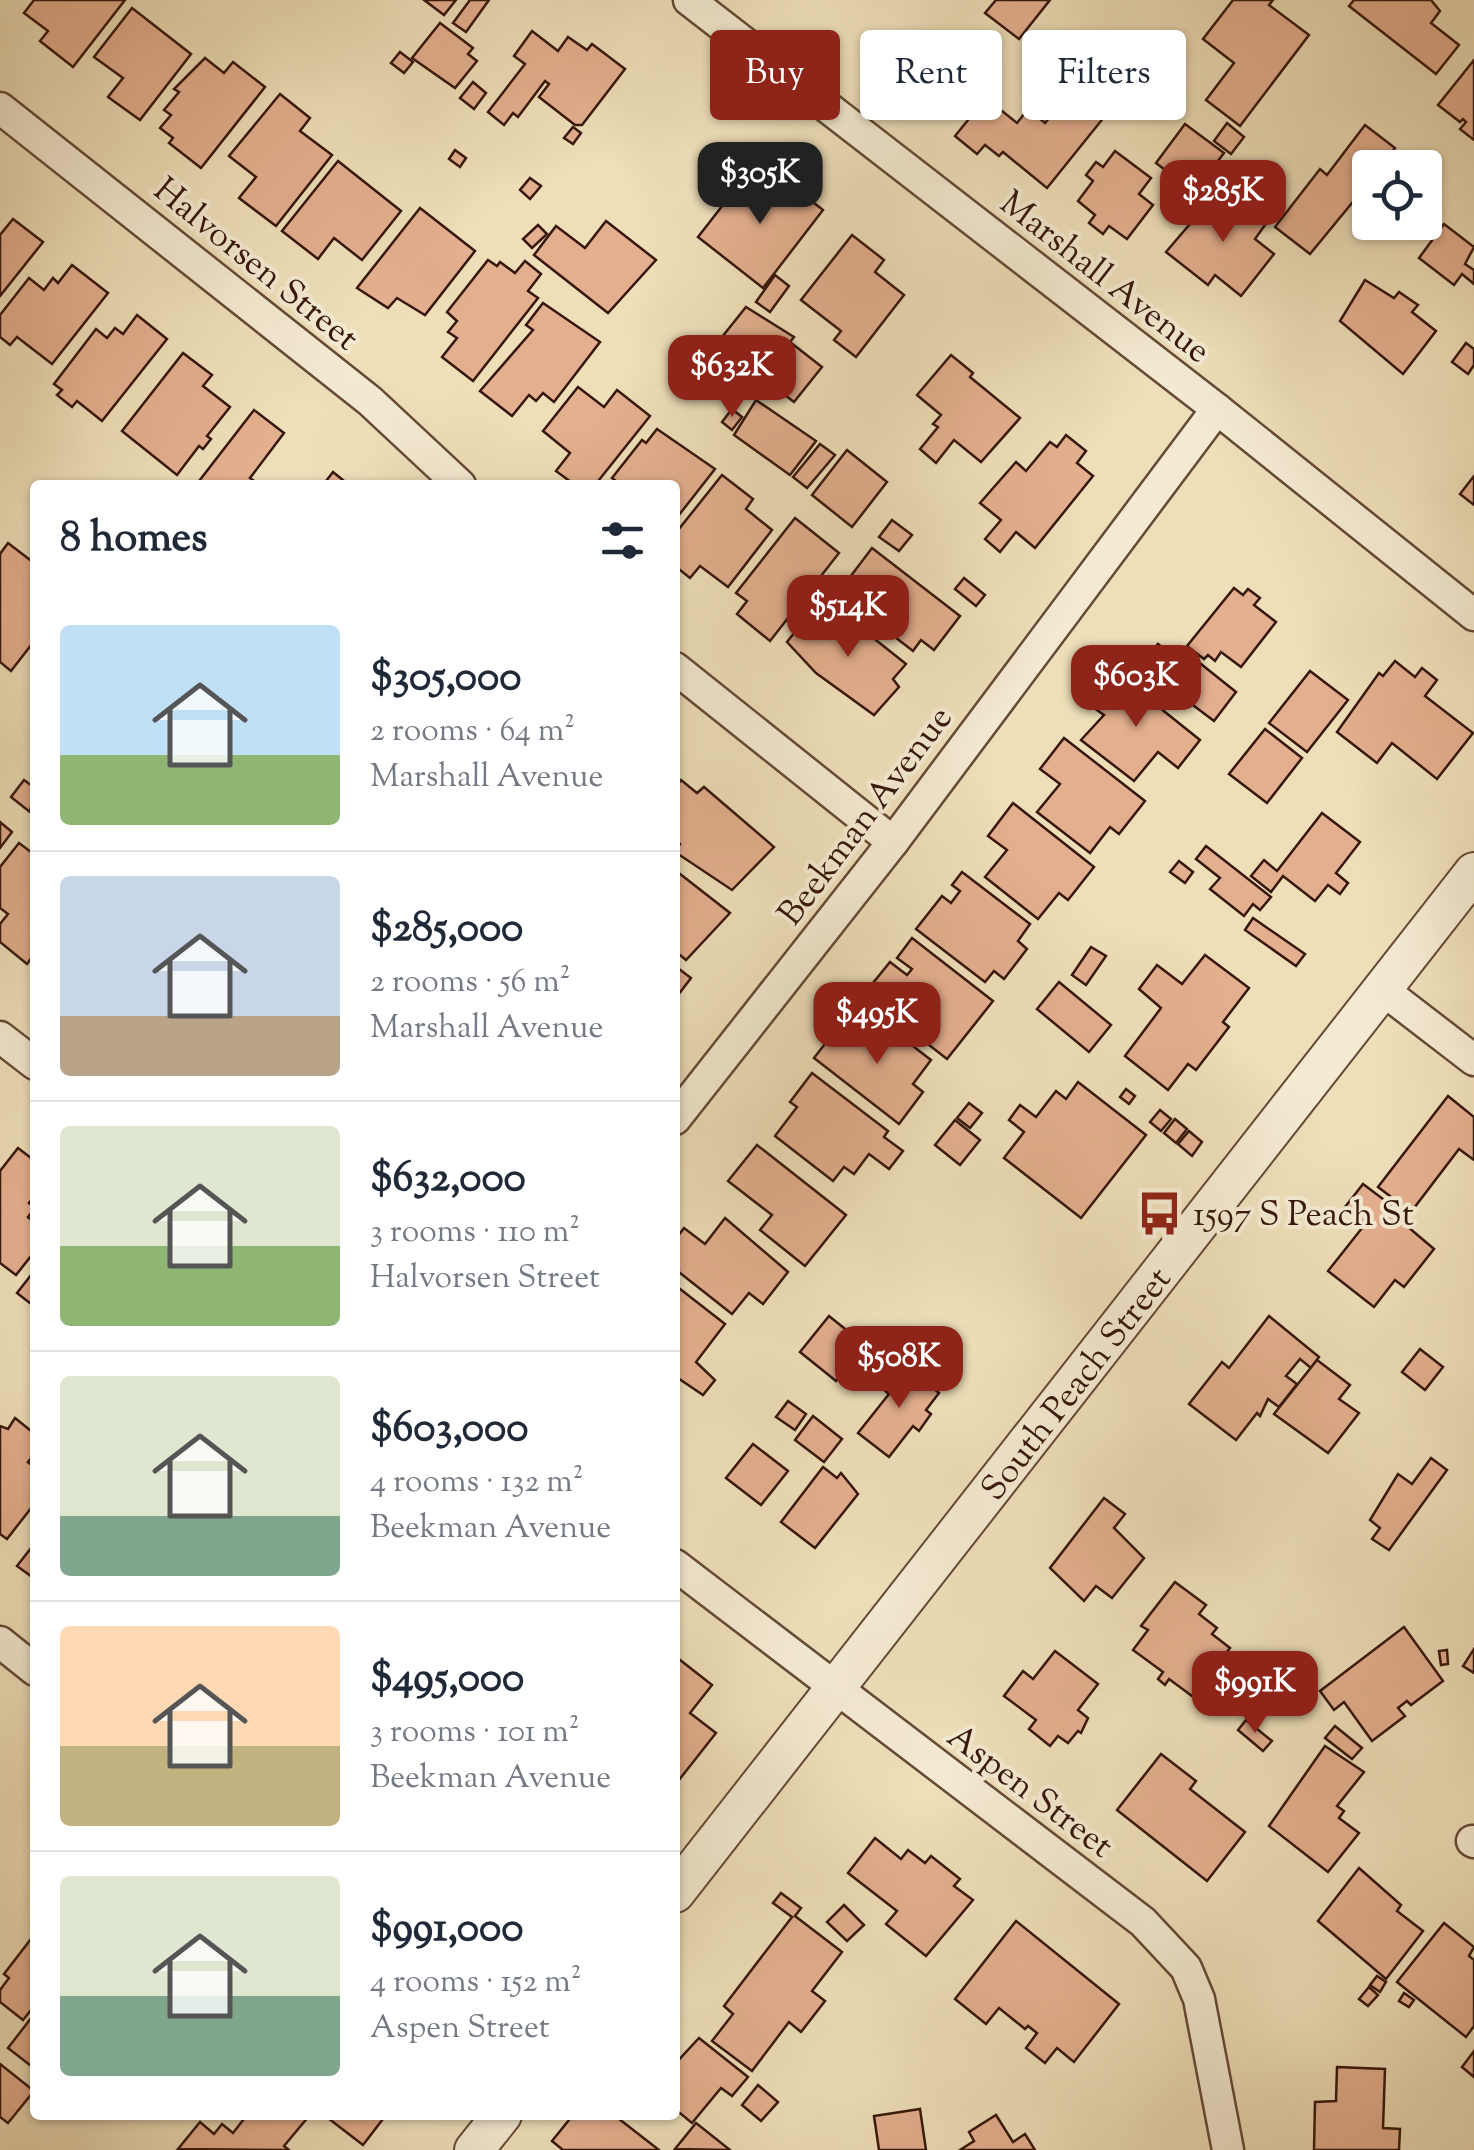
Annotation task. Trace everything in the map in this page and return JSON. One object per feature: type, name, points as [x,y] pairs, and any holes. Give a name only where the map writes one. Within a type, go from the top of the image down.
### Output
[{"type":"street","name":"Marshall Avenue","points":[[688,0],[1217,409],[1474,615]]},
{"type":"street","name":"Halvorsen Street","points":[[0,108],[354,388],[422,445],[455,480]]},
{"type":"street","name":"Beekman Avenue","points":[[680,1113],[893,842],[1217,409]]},
{"type":"street","points":[[680,672],[893,842]]},
{"type":"street","name":"South Peach Street","points":[[680,1887],[1474,872]]},
{"type":"street","points":[[1383,990],[1474,1060]]},
{"type":"street","points":[[0,1037],[30,1060]]},
{"type":"street","name":"Aspen Street","points":[[680,1569],[1143,1922],[1186,1968],[1210,2044],[1228,2150]]},
{"type":"street","points":[[0,1642],[30,1666]]},
{"type":"street","points":[[474,2150],[498,2120]]},
{"type":"building","points":[[34,0],[125,0],[73,67],[40,41],[48,31],[24,13]]},
{"type":"building","points":[[424,0],[456,0],[444,15]]},
{"type":"building","points":[[470,0],[489,0],[466,32],[453,23]]},
{"type":"building","points":[[996,0],[1050,0],[1026,30],[1022,30],[1019,39],[985,13]]},
{"type":"building","points":[[1233,0],[1273,0],[1269,5],[1309,35],[1240,126],[1206,100],[1234,63],[1203,39]]},
{"type":"building","points":[[1354,0],[1431,0],[1440,11],[1431,23],[1459,45],[1436,74],[1349,6]]},
{"type":"building","points":[[132,8],[191,54],[140,120],[108,97],[123,78],[94,57]]},
{"type":"building","points":[[440,23],[473,48],[468,54],[477,61],[455,88],[412,58]]},
{"type":"building","points":[[532,31],[558,51],[568,37],[587,50],[592,44],[625,69],[582,125],[575,125],[539,97],[549,84],[545,81],[518,117],[513,113],[504,125],[488,112],[525,64],[514,56]]},
{"type":"building","points":[[400,52],[413,62],[404,73],[391,63]]},
{"type":"building","points":[[205,58],[224,73],[233,62],[265,87],[201,168],[169,143],[173,138],[160,128],[171,115],[164,110],[179,92],[174,89]]},
{"type":"building","points":[[1474,60],[1474,140],[1460,129],[1466,122],[1463,119],[1460,122],[1438,105]]},
{"type":"building","points":[[473,82],[486,93],[474,109],[460,98]]},
{"type":"building","points":[[280,94],[310,118],[300,131],[332,155],[276,226],[239,198],[256,177],[229,156]]},
{"type":"building","points":[[1002,111],[1017,123],[1022,117],[1022,120],[1045,123],[1102,120],[1047,188],[1003,152],[999,156],[985,145],[977,154],[955,136],[968,120],[1002,120]]},
{"type":"building","points":[[1227,123],[1244,137],[1231,154],[1214,141]]},
{"type":"building","points":[[1185,124],[1224,153],[1194,192],[1156,163]]},
{"type":"building","points":[[1365,125],[1395,148],[1352,150],[1352,203],[1310,254],[1275,227],[1320,169],[1327,175]]},
{"type":"building","points":[[573,127],[581,133],[573,144],[564,138]]},
{"type":"building","points":[[455,150],[466,158],[460,167],[449,159]]},
{"type":"building","points":[[1115,151],[1151,178],[1139,194],[1153,205],[1127,239],[1109,226],[1103,234],[1089,223],[1095,215],[1078,201],[1093,181],[1086,175],[1096,162],[1103,167]]},
{"type":"building","points":[[338,161],[401,211],[362,260],[334,238],[318,259],[282,231]]},
{"type":"building","points":[[751,169],[777,190],[771,197],[777,202],[791,185],[823,210],[763,288],[698,237]]},
{"type":"building","points":[[530,178],[541,186],[530,199],[520,190]]},
{"type":"building","points":[[1219,190],[1265,225],[1255,239],[1274,254],[1241,296],[1215,275],[1208,285],[1166,252]]},
{"type":"building","points":[[420,208],[475,251],[425,315],[397,298],[388,308],[357,288]]},
{"type":"building","points":[[13,219],[43,242],[0,296],[0,235]]},
{"type":"building","points":[[606,221],[656,260],[608,313],[534,255],[556,226],[585,248]]},
{"type":"building","points":[[1444,224],[1474,247],[1465,264],[1474,270],[1474,284],[1462,274],[1454,285],[1419,258],[1432,240],[1442,240]]},
{"type":"building","points":[[538,225],[547,234],[532,248],[523,239]]},
{"type":"building","points":[[852,235],[884,260],[875,272],[904,295],[856,357],[834,340],[841,331],[801,300]]},
{"type":"building","points":[[488,260],[497,266],[500,262],[515,273],[525,261],[541,274],[528,291],[538,298],[473,381],[442,357],[457,338],[448,332],[457,321],[447,312]]},
{"type":"building","points":[[72,265],[108,293],[52,364],[17,337],[10,345],[0,337],[0,315],[29,278],[44,290],[53,278],[58,283]]},
{"type":"building","points":[[775,275],[789,286],[770,312],[756,302]]},
{"type":"building","points":[[1365,280],[1394,298],[1399,292],[1418,305],[1412,312],[1436,331],[1403,374],[1340,321]]},
{"type":"building","points":[[543,303],[600,342],[554,402],[543,393],[536,401],[529,395],[512,416],[480,391],[533,330],[526,325]]},
{"type":"building","points":[[746,307],[794,337],[790,342],[822,367],[794,402],[746,365],[737,376],[714,357],[723,346],[718,342]]},
{"type":"building","points":[[137,315],[167,339],[102,421],[77,401],[72,407],[57,395],[62,390],[54,384],[96,329],[107,338],[115,328],[123,334]]},
{"type":"building","points":[[1466,343],[1474,349],[1474,365],[1468,374],[1452,362]]},
{"type":"building","points":[[183,353],[212,375],[203,386],[230,407],[207,436],[211,439],[203,449],[199,446],[177,475],[122,431]]},
{"type":"building","points":[[951,355],[973,373],[970,377],[1020,418],[981,462],[954,440],[936,463],[920,449],[938,427],[933,424],[941,415],[917,395]]},
{"type":"building","points":[[578,387],[604,407],[617,390],[650,416],[599,480],[568,480],[556,471],[570,453],[543,431]]},
{"type":"building","points":[[756,400],[816,441],[790,475],[734,435]]},
{"type":"building","points":[[732,409],[742,417],[732,430],[722,422]]},
{"type":"building","points":[[254,410],[284,433],[250,478],[253,480],[200,480]]},
{"type":"building","points":[[657,429],[715,469],[680,514],[680,480],[612,478],[642,440],[646,443]]},
{"type":"building","points":[[1066,435],[1086,451],[1077,463],[1093,476],[1035,548],[1016,532],[1000,552],[985,539],[1001,520],[980,503],[1016,462],[1026,471],[1050,442],[1057,447]]},
{"type":"building","points":[[820,444],[835,455],[807,488],[793,477]]},
{"type":"building","points":[[847,450],[887,482],[852,527],[812,495]]},
{"type":"building","points":[[333,472],[343,480],[327,480]]},
{"type":"building","points":[[722,475],[753,499],[746,509],[772,530],[728,587],[700,566],[690,578],[680,570],[680,528]]},
{"type":"building","points":[[1474,476],[1474,505],[1460,494]]},
{"type":"building","points":[[795,518],[839,553],[770,641],[737,614],[747,601],[736,593]]},
{"type":"building","points":[[892,520],[912,535],[899,551],[879,537]]},
{"type":"building","points":[[8,543],[30,560],[30,646],[11,671],[0,662],[0,554]]},
{"type":"building","points":[[872,548],[960,616],[934,650],[921,640],[913,651],[838,593]]},
{"type":"building","points":[[964,578],[985,595],[976,606],[955,589]]},
{"type":"building","points":[[1234,588],[1243,595],[1248,589],[1260,598],[1254,605],[1276,622],[1241,667],[1221,652],[1215,661],[1208,655],[1204,659],[1187,646]]},
{"type":"building","points":[[814,608],[829,621],[835,614],[863,637],[866,632],[906,664],[893,679],[899,687],[874,715],[816,673],[787,642]]},
{"type":"building","points":[[1158,644],[1170,654],[1155,672],[1142,662]]},
{"type":"building","points":[[1196,660],[1236,692],[1214,721],[1173,690]]},
{"type":"building","points":[[1395,661],[1415,677],[1422,668],[1437,680],[1425,696],[1473,733],[1437,779],[1392,743],[1377,763],[1337,732],[1379,673],[1383,676]]},
{"type":"building","points":[[1310,671],[1348,700],[1307,752],[1269,723]]},
{"type":"building","points":[[1115,672],[1200,740],[1178,768],[1158,752],[1134,781],[1081,740],[1104,715],[1090,705]]},
{"type":"building","points":[[1265,729],[1302,758],[1267,803],[1229,774]]},
{"type":"building","points":[[1064,738],[1145,801],[1119,834],[1110,827],[1090,853],[1037,812],[1060,784],[1040,769]]},
{"type":"building","points":[[24,780],[30,784],[30,812],[11,797]]},
{"type":"building","points":[[680,781],[697,793],[704,787],[774,847],[732,890],[680,855]]},
{"type":"building","points":[[1013,803],[1094,867],[1068,900],[1059,893],[1038,919],[985,877],[1007,850],[988,836]]},
{"type":"building","points":[[1322,813],[1360,842],[1336,873],[1348,883],[1340,894],[1328,885],[1315,901],[1283,876],[1271,892],[1251,876],[1264,860],[1277,871]]},
{"type":"building","points":[[0,822],[12,832],[0,848]]},
{"type":"building","points":[[19,843],[30,851],[27,964],[0,942],[0,924],[8,914],[0,908],[0,867]]},
{"type":"building","points":[[1206,846],[1271,897],[1260,910],[1253,904],[1244,916],[1210,889],[1220,878],[1196,859]]},
{"type":"building","points":[[1179,861],[1193,872],[1185,883],[1170,872]]},
{"type":"building","points":[[962,872],[1030,924],[1018,941],[1027,949],[1004,979],[994,971],[985,982],[916,929],[942,896],[951,903],[960,891],[952,885]]},
{"type":"building","points":[[680,874],[730,913],[686,960],[680,955]]},
{"type":"building","points":[[1253,918],[1305,954],[1296,966],[1245,930]]},
{"type":"building","points":[[912,938],[993,1001],[947,1059],[864,994],[890,962],[907,975],[912,969],[897,958]]},
{"type":"building","points":[[1091,947],[1106,956],[1086,985],[1072,975]]},
{"type":"building","points":[[1205,955],[1249,988],[1223,1022],[1229,1027],[1196,1070],[1188,1064],[1168,1090],[1125,1056],[1161,1008],[1139,989],[1157,965],[1182,984]]},
{"type":"building","points":[[680,970],[691,978],[680,992]]},
{"type":"building","points":[[1059,982],[1111,1025],[1089,1052],[1037,1009]]},
{"type":"building","points":[[874,1016],[931,1060],[913,1084],[923,1092],[899,1124],[814,1058],[838,1027],[855,1041]]},
{"type":"building","points":[[812,1073],[888,1131],[884,1137],[903,1151],[889,1169],[869,1154],[854,1174],[844,1167],[833,1181],[775,1136],[797,1107],[790,1102]]},
{"type":"building","points":[[1078,1082],[1146,1135],[1081,1218],[1004,1158],[1024,1132],[1009,1120],[1020,1105],[1036,1117],[1056,1091],[1066,1099]]},
{"type":"building","points":[[1126,1089],[1135,1096],[1129,1104],[1120,1097]]},
{"type":"building","points":[[1448,1096],[1474,1117],[1474,1160],[1459,1149],[1411,1212],[1378,1187]]},
{"type":"building","points":[[969,1103],[982,1113],[970,1128],[957,1118]]},
{"type":"building","points":[[1160,1110],[1171,1119],[1161,1131],[1150,1122]]},
{"type":"building","points":[[1175,1119],[1187,1129],[1176,1143],[1164,1133]]},
{"type":"building","points":[[955,1120],[980,1140],[960,1165],[935,1145]]},
{"type":"building","points":[[1189,1131],[1202,1142],[1192,1156],[1178,1144]]},
{"type":"building","points":[[757,1145],[846,1215],[805,1266],[760,1230],[772,1215],[728,1181]]},
{"type":"building","points":[[18,1148],[30,1157],[30,1257],[16,1275],[0,1263],[0,1171]]},
{"type":"building","points":[[1363,1184],[1391,1205],[1388,1210],[1434,1249],[1404,1287],[1395,1280],[1374,1307],[1328,1271],[1366,1223],[1345,1207]]},
{"type":"building","points":[[725,1218],[788,1272],[763,1304],[749,1293],[732,1314],[680,1273],[680,1233],[684,1228],[705,1244]]},
{"type":"building","points":[[30,1276],[30,1303],[17,1293]]},
{"type":"building","points":[[680,1289],[725,1324],[696,1362],[715,1380],[703,1395],[680,1379]]},
{"type":"building","points":[[829,1316],[865,1345],[836,1381],[800,1352]]},
{"type":"building","points":[[1269,1316],[1319,1357],[1311,1368],[1300,1359],[1286,1376],[1297,1384],[1279,1407],[1268,1399],[1260,1416],[1257,1413],[1236,1440],[1189,1404],[1222,1362],[1229,1368]]},
{"type":"building","points":[[1420,1349],[1443,1367],[1425,1390],[1402,1372]]},
{"type":"building","points":[[892,1352],[906,1364],[897,1375],[883,1364]]},
{"type":"building","points":[[1317,1360],[1350,1385],[1339,1399],[1359,1413],[1328,1453],[1274,1414]]},
{"type":"building","points":[[909,1369],[939,1393],[926,1410],[931,1414],[919,1431],[913,1426],[889,1457],[858,1433],[889,1394],[876,1383],[884,1372],[895,1380]]},
{"type":"building","points":[[788,1401],[806,1414],[795,1430],[776,1417]]},
{"type":"building","points":[[813,1416],[842,1439],[824,1462],[795,1440]]},
{"type":"building","points":[[15,1418],[30,1430],[30,1509],[7,1539],[0,1534],[0,1426],[8,1429]]},
{"type":"building","points":[[753,1444],[788,1471],[761,1505],[726,1478]]},
{"type":"building","points":[[1431,1458],[1447,1470],[1389,1550],[1372,1539],[1380,1528],[1370,1520],[1398,1474],[1412,1484]]},
{"type":"building","points":[[823,1467],[837,1478],[841,1473],[858,1494],[815,1548],[781,1522]]},
{"type":"building","points":[[1104,1498],[1125,1514],[1114,1528],[1144,1558],[1112,1598],[1096,1586],[1084,1601],[1050,1568]]},
{"type":"building","points":[[30,1549],[30,1575],[17,1566]]},
{"type":"building","points":[[1175,1582],[1206,1605],[1199,1614],[1217,1628],[1212,1634],[1230,1648],[1204,1682],[1210,1687],[1204,1695],[1197,1690],[1192,1696],[1169,1679],[1165,1685],[1158,1679],[1163,1672],[1133,1650],[1148,1630],[1141,1626]]},
{"type":"building","points":[[1404,1627],[1443,1681],[1411,1705],[1407,1701],[1398,1708],[1405,1716],[1372,1741],[1344,1702],[1334,1710],[1320,1691]]},
{"type":"building","points":[[1474,1649],[1474,1673],[1463,1666]]},
{"type":"building","points":[[1447,1650],[1448,1664],[1441,1665],[1439,1651]]},
{"type":"building","points":[[1055,1651],[1098,1684],[1078,1710],[1088,1718],[1081,1733],[1078,1731],[1068,1743],[1058,1736],[1050,1746],[1029,1729],[1036,1720],[1004,1696],[1023,1671],[1033,1679]]},
{"type":"building","points":[[680,1660],[712,1685],[690,1713],[716,1733],[680,1779]]},
{"type":"building","points":[[1246,1720],[1272,1741],[1263,1751],[1238,1730]]},
{"type":"building","points":[[1335,1726],[1362,1748],[1352,1759],[1325,1738]]},
{"type":"building","points":[[1325,1746],[1364,1772],[1337,1806],[1344,1811],[1339,1818],[1359,1833],[1328,1872],[1269,1826]]},
{"type":"building","points":[[1161,1754],[1196,1781],[1190,1789],[1245,1832],[1207,1881],[1117,1810]]},
{"type":"building","points":[[875,1838],[901,1859],[908,1850],[925,1863],[931,1856],[960,1879],[954,1886],[973,1900],[926,1956],[886,1924],[897,1911],[848,1873]]},
{"type":"building","points":[[1359,1868],[1401,1905],[1397,1911],[1423,1931],[1386,1979],[1318,1921]]},
{"type":"building","points":[[781,1893],[801,1908],[795,1916],[842,1952],[812,1991],[825,2001],[801,2032],[789,2022],[752,2071],[712,2041],[733,2014],[724,2006],[792,1917],[773,1903]]},
{"type":"building","points":[[844,1905],[864,1925],[847,1941],[827,1922]]},
{"type":"building","points":[[1016,1921],[1119,2004],[1074,2062],[1057,2048],[1045,2063],[1026,2048],[1037,2033],[1028,2026],[1025,2029],[999,2008],[986,2024],[955,1999]]},
{"type":"building","points":[[1444,1923],[1474,1947],[1469,1956],[1474,1960],[1474,2026],[1466,2037],[1397,1982]]},
{"type":"building","points":[[30,1940],[30,2011],[23,2020],[0,2002],[0,1990],[9,1978],[4,1974]]},
{"type":"building","points":[[1377,1976],[1386,1982],[1380,1992],[1370,1985]]},
{"type":"building","points":[[1369,1987],[1378,1995],[1368,2006],[1359,1999]]},
{"type":"building","points":[[1404,1993],[1414,2000],[1409,2007],[1399,2001]]},
{"type":"building","points":[[30,2019],[30,2065],[8,2048]]},
{"type":"building","points":[[699,2038],[748,2077],[732,2096],[721,2088],[692,2123],[680,2113],[680,2059]]},
{"type":"building","points":[[1474,2051],[1474,2077],[1462,2067]]},
{"type":"building","points":[[0,2064],[30,2088],[30,2096],[8,2123],[0,2117]]},
{"type":"building","points":[[1337,2067],[1385,2069],[1383,2128],[1400,2129],[1399,2150],[1314,2150],[1315,2102],[1336,2101]]},
{"type":"building","points":[[758,2085],[778,2102],[761,2121],[742,2105]]},
{"type":"building","points":[[920,2109],[926,2150],[879,2150],[874,2116]]},
{"type":"building","points":[[996,2115],[1013,2142],[1025,2134],[1035,2150],[960,2150],[974,2141],[969,2132]]},
{"type":"building","points":[[243,2120],[306,2120],[284,2146],[289,2150],[178,2149],[200,2122],[214,2134],[222,2124],[233,2133]]},
{"type":"building","points":[[330,2120],[382,2120],[363,2145]]},
{"type":"building","points":[[569,2120],[620,2120],[659,2150],[563,2150],[552,2141]]},
{"type":"building","points":[[696,2123],[730,2150],[675,2149]]},
{"type":"place","name":"1597 S Peach St","points":[[1160,1213]]}]
